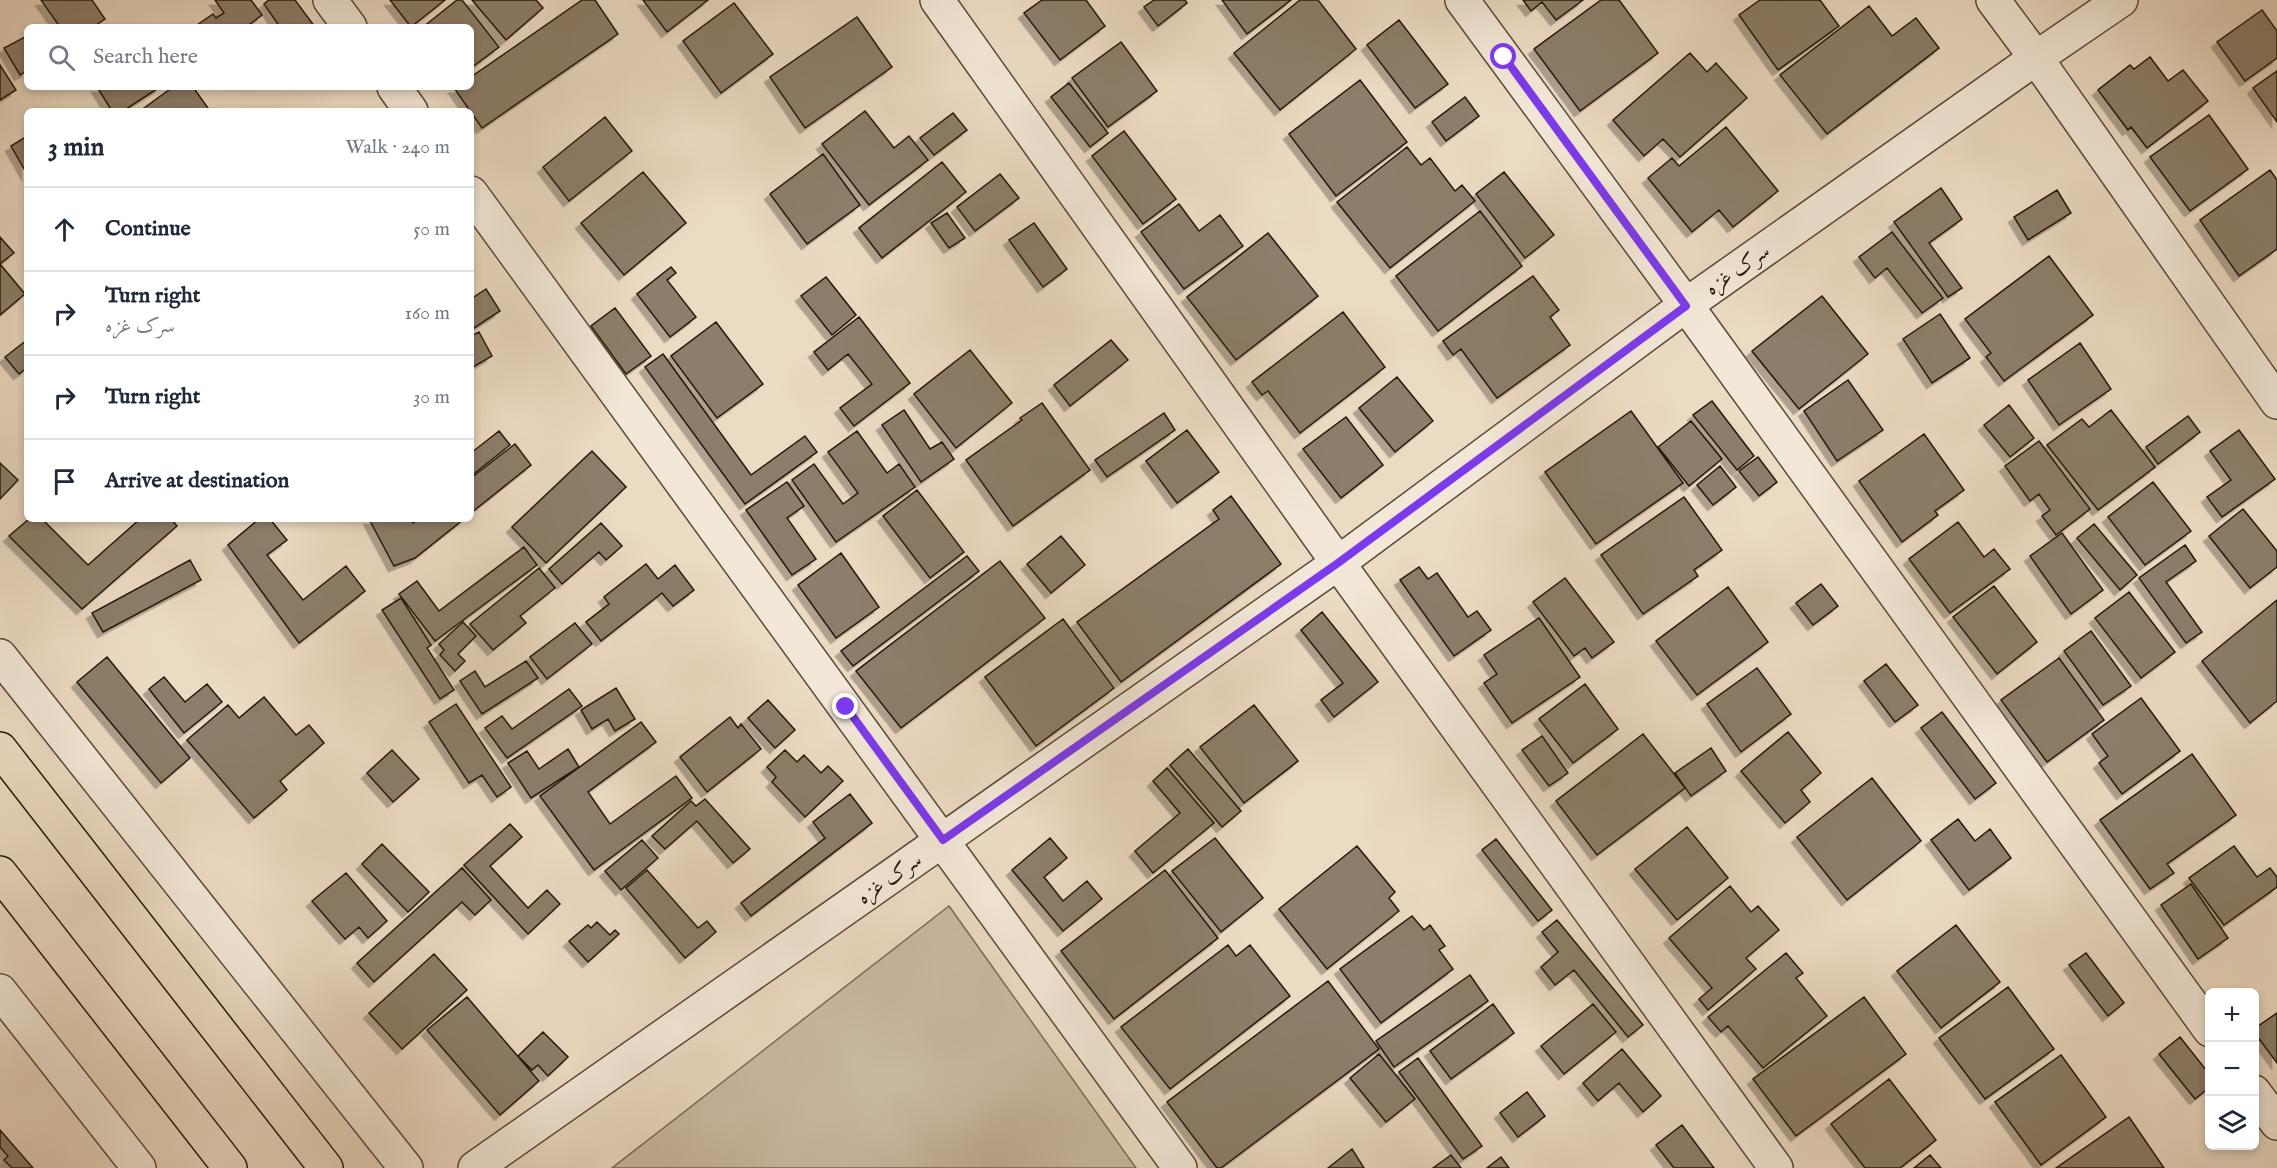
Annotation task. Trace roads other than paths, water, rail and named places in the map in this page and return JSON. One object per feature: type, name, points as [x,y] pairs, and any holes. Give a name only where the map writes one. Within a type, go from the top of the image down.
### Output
[{"type":"main road","points":[[0,749],[326,1168]]},
{"type":"main road","points":[[0,873],[231,1168]]},
{"type":"street","points":[[330,0],[348,24]]},
{"type":"street","points":[[937,0],[1338,563],[1776,1168]]},
{"type":"street","points":[[1462,0],[2205,1023]]},
{"type":"street","points":[[1993,0],[2277,402]]},
{"type":"street","name":"سرک غزه","points":[[476,1168],[1338,563],[1686,306],[2121,0]]},
{"type":"street","points":[[396,90],[409,108]]},
{"type":"street","points":[[474,197],[1180,1168]]},
{"type":"street","points":[[0,656],[406,1168]]},
{"type":"street","points":[[0,991],[139,1168]]},
{"type":"street","points":[[2257,1096],[2277,1123]]}]
